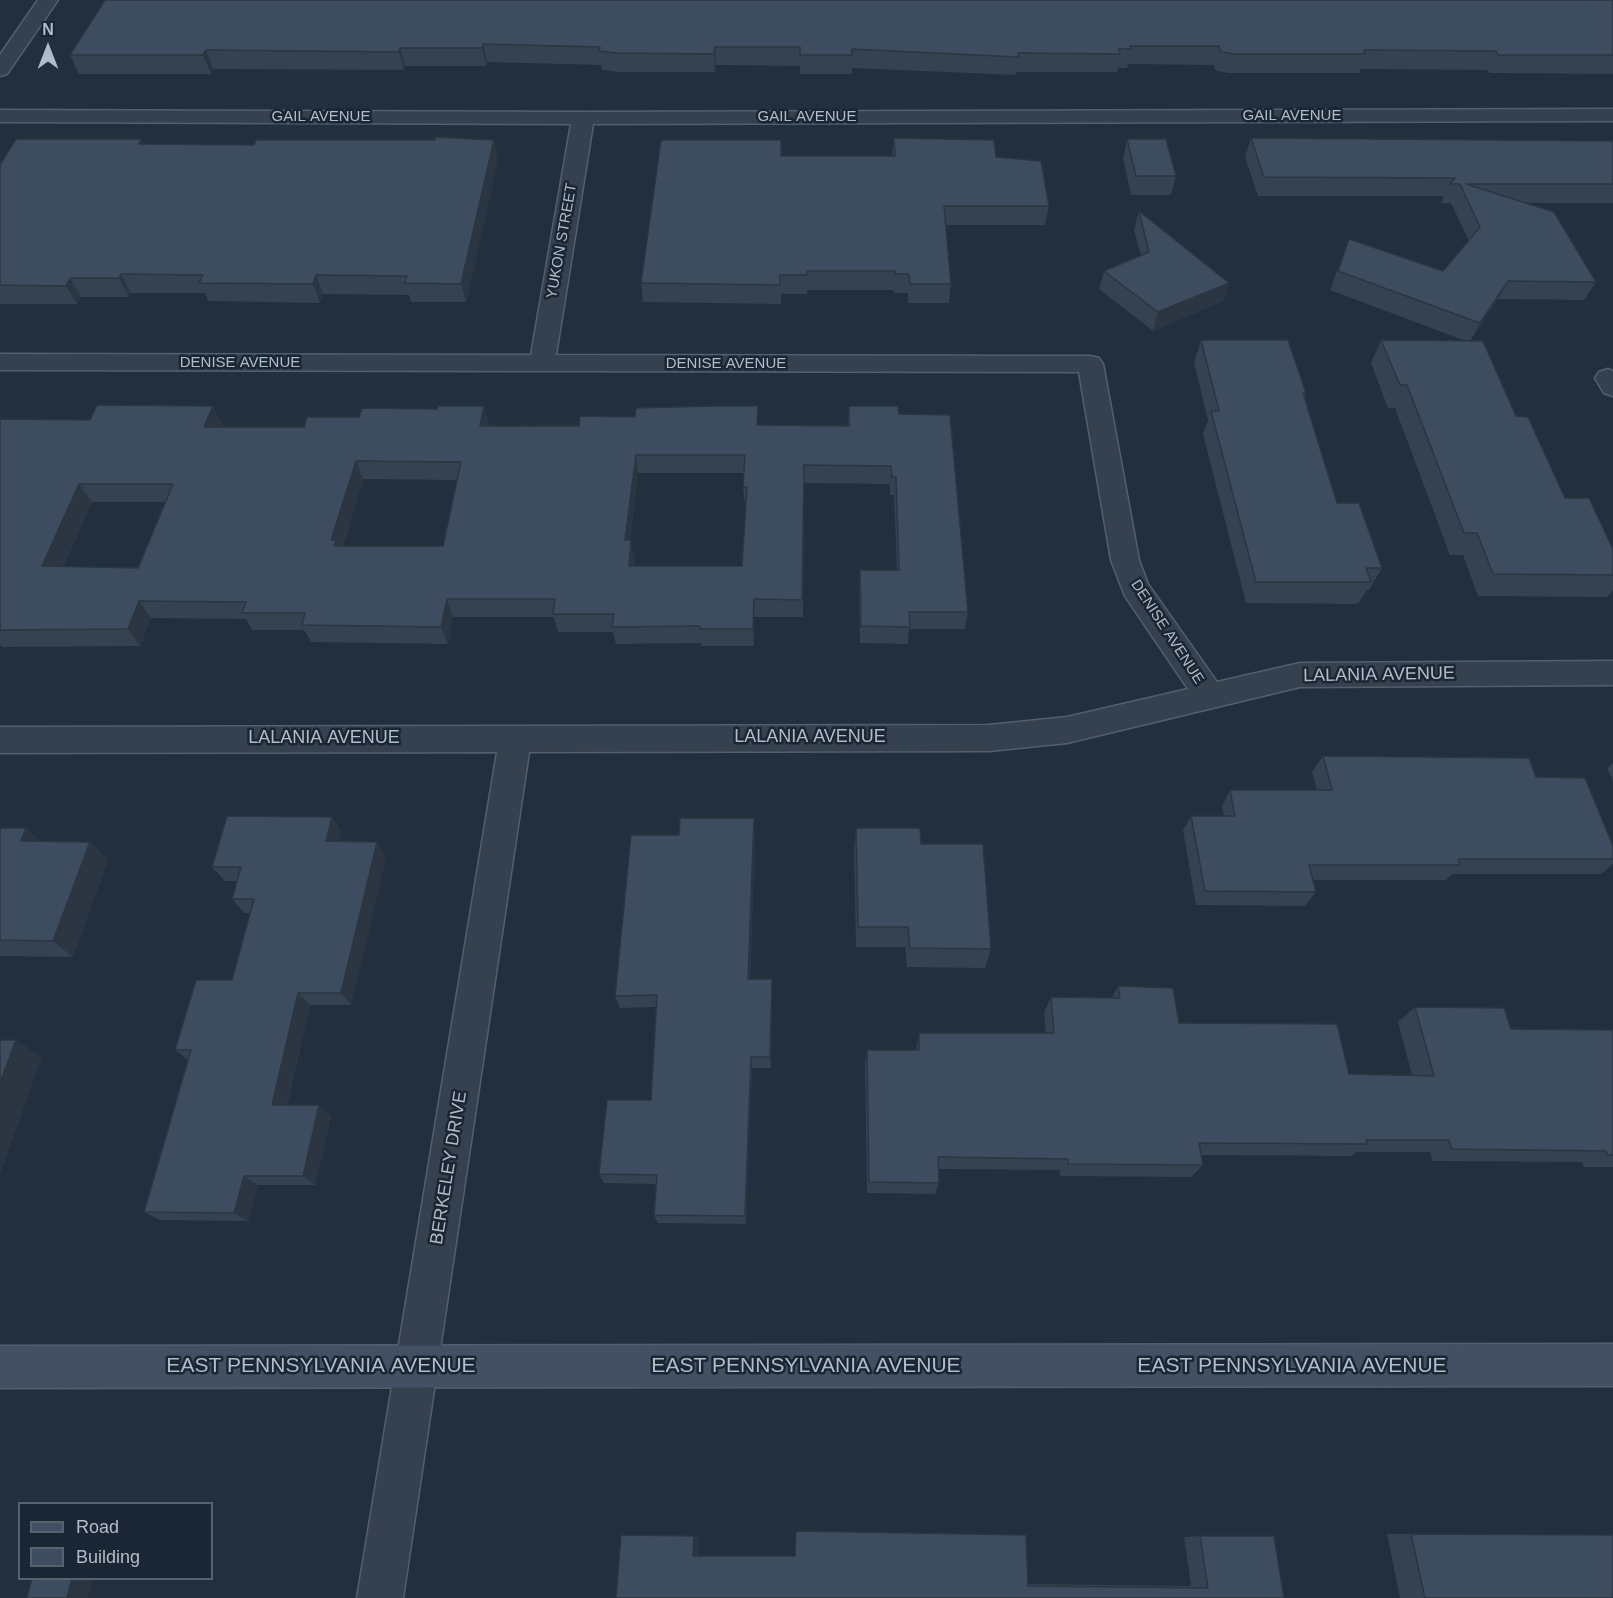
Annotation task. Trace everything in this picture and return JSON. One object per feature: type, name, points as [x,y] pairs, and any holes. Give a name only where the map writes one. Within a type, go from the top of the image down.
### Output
[{"type":"street","points":[[0,70],[48,0]]},
{"type":"street","name":"GAIL AVENUE","points":[[0,116],[583,118],[1613,114]]},
{"type":"street","name":"YUKON STREET","points":[[542,364],[583,118]]},
{"type":"street","name":"DENISE AVENUE","points":[[0,362],[1090,364],[1125,560],[1135,588],[1210,697]]},
{"type":"street","name":"LALANIA AVENUE","points":[[0,740],[515,737],[989,738],[1067,730],[1300,675],[1613,673]]},
{"type":"street","name":"BERKELEY DRIVE","points":[[381,1598],[419,1366],[515,737]]},
{"type":"street","name":"EAST PENNSYLVANIA AVENUE","points":[[0,1367],[1613,1365]]},
{"type":"building","points":[[105,0],[1613,0],[1613,55],[1498,55],[1496,51],[1364,50],[1365,54],[1234,54],[1221,52],[1219,46],[1130,46],[1131,49],[1119,49],[1120,54],[1018,53],[1018,57],[852,49],[852,55],[800,55],[800,47],[715,47],[714,54],[616,53],[599,51],[600,47],[483,44],[482,48],[400,48],[399,52],[206,50],[203,55],[70,55]]},
{"type":"building","points":[[435,137],[494,140],[461,284],[405,283],[407,276],[316,275],[313,284],[199,283],[203,275],[121,274],[119,278],[70,278],[66,286],[0,285],[0,165],[16,139],[141,139],[139,144],[254,145],[256,140],[435,140]]},
{"type":"building","points":[[894,138],[994,140],[996,157],[1041,161],[1049,206],[944,206],[951,284],[910,284],[909,274],[895,274],[895,271],[807,271],[807,275],[780,275],[780,285],[641,283],[661,140],[781,140],[781,156],[895,156]]},
{"type":"building","points":[[1251,138],[1613,141],[1613,184],[1466,184],[1554,212],[1596,282],[1508,281],[1480,323],[1338,271],[1349,239],[1443,271],[1480,227],[1460,184],[1450,184],[1455,178],[1264,177]]},
{"type":"building","points":[[1127,139],[1166,139],[1176,176],[1136,176]]},
{"type":"building","points":[[1139,211],[1229,283],[1158,312],[1104,271],[1149,252]]},
{"type":"building","points":[[1201,340],[1288,340],[1306,393],[1303,393],[1337,503],[1359,503],[1382,568],[1366,568],[1371,582],[1256,582],[1211,411],[1219,411]]},
{"type":"building","points":[[1381,340],[1483,341],[1516,416],[1528,417],[1565,498],[1589,498],[1613,549],[1613,575],[1493,574],[1477,533],[1464,533],[1407,385],[1400,385]]},
{"type":"building","points":[[97,405],[213,406],[204,427],[304,427],[307,417],[359,417],[362,408],[437,409],[438,406],[484,406],[480,426],[579,426],[580,416],[635,417],[636,408],[712,406],[758,406],[757,425],[849,426],[849,406],[898,406],[899,414],[950,415],[968,612],[909,612],[910,627],[861,626],[860,570],[899,570],[896,477],[892,477],[891,466],[804,465],[802,600],[754,599],[753,629],[700,629],[700,626],[612,627],[614,614],[553,614],[555,599],[447,599],[441,627],[302,625],[305,613],[242,613],[246,602],[139,601],[128,629],[0,630],[0,419],[90,420]],"holes":[[[636,455],[745,455],[743,487],[747,487],[742,566],[629,566],[631,540],[625,540]],[[356,461],[461,462],[443,546],[334,546],[336,540],[331,540]],[[79,484],[173,484],[138,568],[42,566]]]},
{"type":"building","points":[[1323,756],[1529,758],[1536,777],[1585,778],[1613,846],[1613,859],[1458,859],[1460,865],[1309,865],[1316,892],[1205,891],[1191,816],[1235,816],[1230,790],[1332,790]]},
{"type":"building","points":[[227,816],[332,817],[326,841],[377,842],[341,993],[298,993],[272,1105],[319,1105],[303,1176],[244,1176],[234,1213],[144,1212],[191,1050],[175,1050],[196,980],[232,980],[254,899],[232,899],[241,867],[212,867]]},
{"type":"building","points":[[680,818],[754,818],[748,979],[772,979],[770,1057],[751,1057],[745,1216],[654,1215],[657,1175],[599,1174],[607,1100],[651,1100],[657,995],[615,996],[631,835],[679,835]]},
{"type":"building","points":[[0,828],[26,828],[21,841],[90,842],[53,941],[0,940]]},
{"type":"building","points":[[856,828],[920,828],[921,844],[983,844],[991,949],[910,948],[908,927],[858,927]]},
{"type":"building","points":[[1118,986],[1173,988],[1179,1023],[1337,1024],[1349,1074],[1434,1076],[1415,1007],[1504,1008],[1511,1029],[1613,1030],[1613,1155],[1608,1155],[1606,1151],[1452,1149],[1449,1140],[1366,1140],[1367,1144],[1199,1143],[1203,1165],[1068,1164],[1068,1159],[938,1157],[939,1183],[869,1182],[867,1050],[919,1050],[919,1033],[1054,1033],[1051,997],[1120,998]]},
{"type":"building","points":[[0,1040],[16,1040],[0,1083]]},
{"type":"building","points":[[796,1531],[1026,1535],[1028,1586],[1208,1588],[1200,1536],[1274,1536],[1284,1598],[616,1598],[621,1535],[694,1536],[693,1556],[795,1556]]},
{"type":"building","points":[[1411,1534],[1613,1535],[1613,1598],[1425,1598]]},
{"type":"building","points":[[32,1580],[72,1580],[67,1598],[27,1598]]}]
